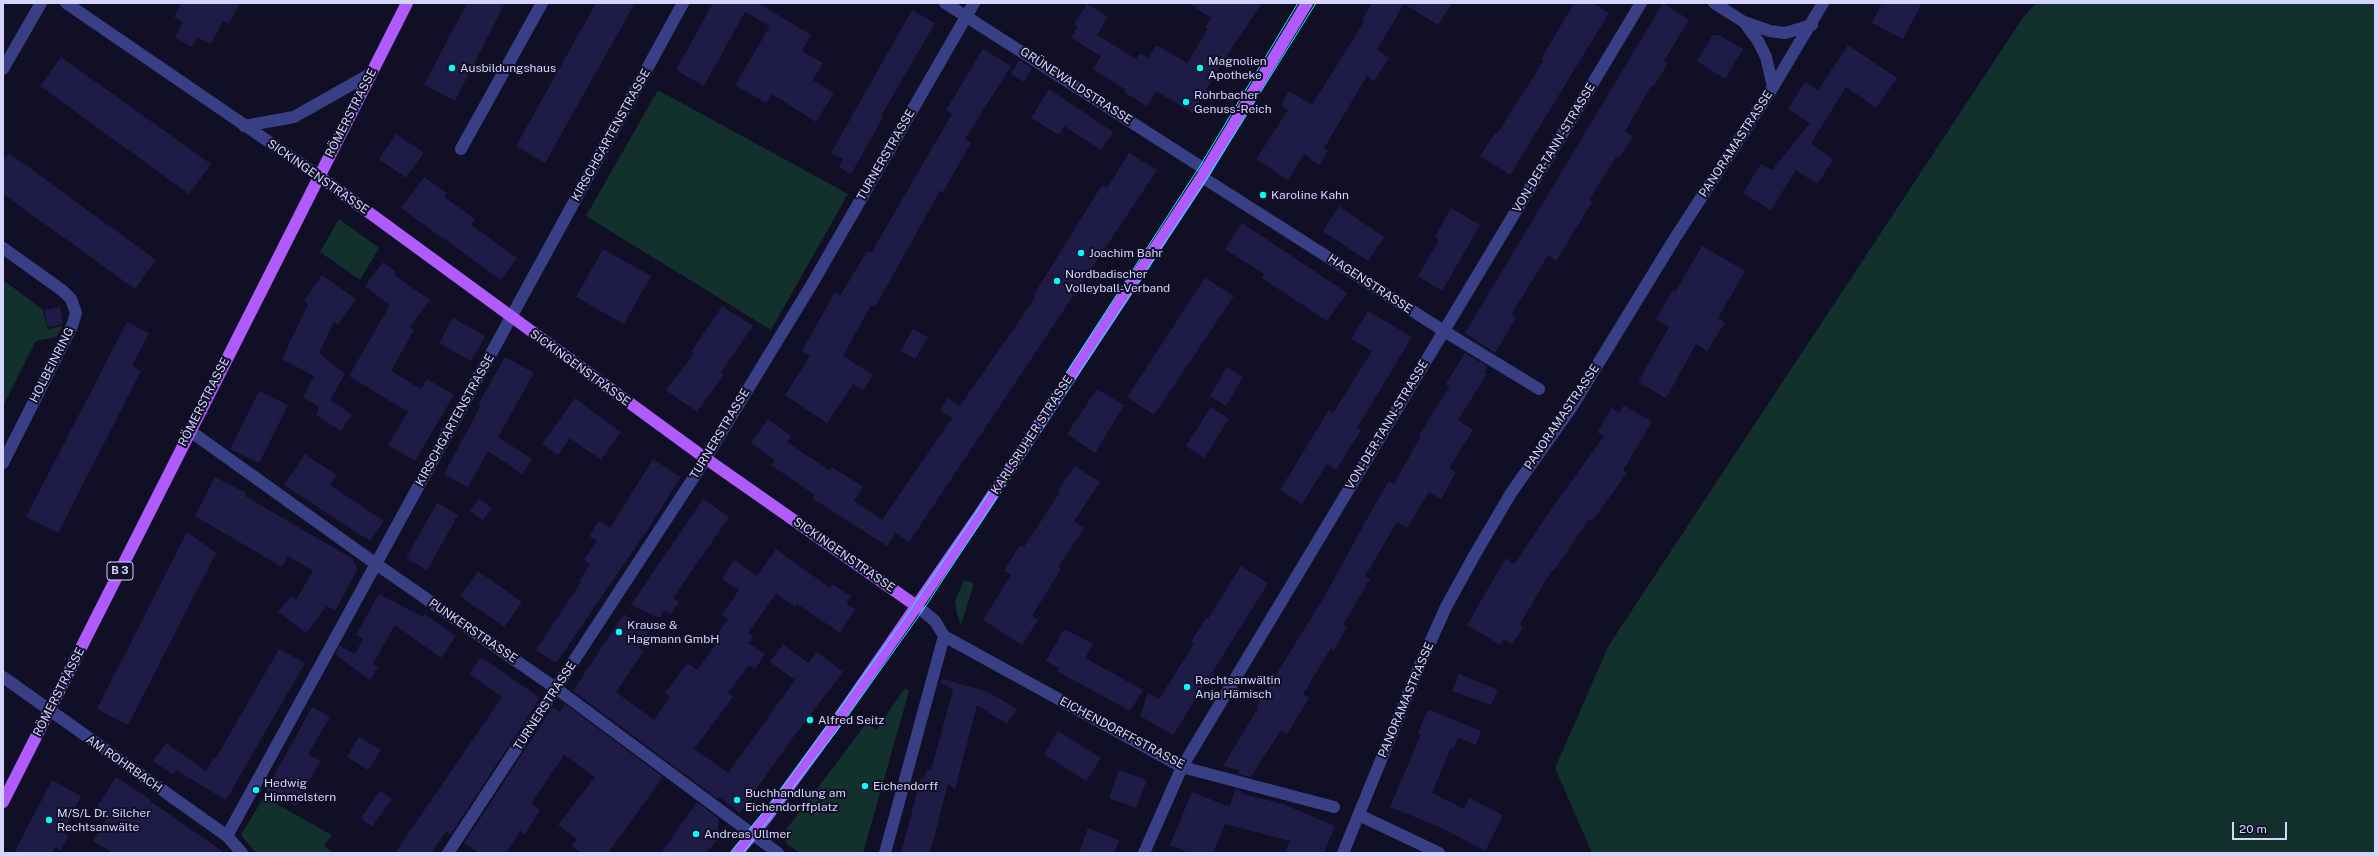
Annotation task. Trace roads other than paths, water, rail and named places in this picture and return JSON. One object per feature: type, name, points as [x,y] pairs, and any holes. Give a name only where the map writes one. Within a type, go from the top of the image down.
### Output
[{"type":"main road","name":"RÖMERSTRASSE","points":[[3,802],[407,3]]},
{"type":"main road","name":"KARLSRUHER STRASSE","points":[[737,853],[837,721],[918,607],[1204,173],[1304,4]]},
{"type":"main road","name":"SICKINGENSTRASSE","points":[[319,176],[511,318],[705,458],[918,607]]},
{"type":"street","points":[[3,69],[41,3]]},
{"type":"street","name":"SICKINGENSTRASSE","points":[[66,3],[319,176]]},
{"type":"street","points":[[461,149],[542,3]]},
{"type":"street","name":"KIRSCHGARTENSTRASSE","points":[[227,836],[683,3]]},
{"type":"street","name":"GRÜNEWALDSTRASSE","points":[[945,3],[1204,173]]},
{"type":"street","name":"TURNERSTRASSE","points":[[448,853],[557,689],[705,458],[812,284],[974,3]]},
{"type":"street","name":"VON-DER-TANN-STRASSE","points":[[1144,853],[1182,767],[1641,3]]},
{"type":"street","points":[[1714,3],[1744,22],[1770,31],[1785,33],[1812,25]]},
{"type":"street","name":"PANORAMASTRASSE","points":[[1343,853],[1419,667],[1446,607],[1474,556],[1511,493],[1571,408],[1675,238],[1812,25],[1823,3]]},
{"type":"street","points":[[1744,22],[1758,41],[1766,57],[1773,87]]},
{"type":"street","name":"SICKINGENSTRASSE","points":[[244,126],[294,117],[370,74]]},
{"type":"street","name":"HAGENSTRASSE","points":[[1204,173],[1444,331],[1539,389]]},
{"type":"street","name":"HOLBEINRING","points":[[3,248],[63,291],[70,299],[76,313],[72,326],[3,463]]},
{"type":"street","name":"PUNKERSTRASSE","points":[[190,431],[376,564],[557,689],[778,853]]},
{"type":"street","points":[[885,853],[944,636],[936,621],[918,607]]},
{"type":"street","name":"EICHENDORFFSTRASSE","points":[[944,636],[1182,767],[1334,807]]},
{"type":"street","name":"AM ROHRBACH","points":[[3,677],[227,836],[242,853]]},
{"type":"street","points":[[1359,816],[1439,853]]},
{"type":"tram line","points":[[730,853],[774,799],[904,619],[975,514],[1200,166],[1298,3]]},
{"type":"tram line","points":[[743,853],[842,724],[923,610],[1206,180],[1316,3]]},
{"type":"place","name":"Ausbildungshaus","points":[[452,68]]},
{"type":"place","name":"Magnolien Apotheke","points":[[1200,68]]},
{"type":"place","name":"Rohrbacher Genuss-Reich","points":[[1186,102]]},
{"type":"place","name":"Karoline Kahn","points":[[1263,195]]},
{"type":"place","name":"Joachim Bahr","points":[[1081,253]]},
{"type":"place","name":"Nordbadischer Volleyball-Verband","points":[[1057,281]]},
{"type":"place","name":"Krause & Hagmann GmbH","points":[[619,632]]},
{"type":"place","name":"Rechtsanwältin Anja Hämisch","points":[[1187,687]]},
{"type":"place","name":"Alfred Seitz","points":[[810,720]]},
{"type":"place","name":"Eichendorff","points":[[865,786]]},
{"type":"place","name":"Hedwig Himmelstern","points":[[256,790]]},
{"type":"place","name":"Buchhandlung am Eichendorffplatz","points":[[737,800]]},
{"type":"place","name":"M/S/L Dr. Silcher Rechtsanwälte","points":[[49,820]]},
{"type":"place","name":"Andreas Ullmer","points":[[696,834]]}]
